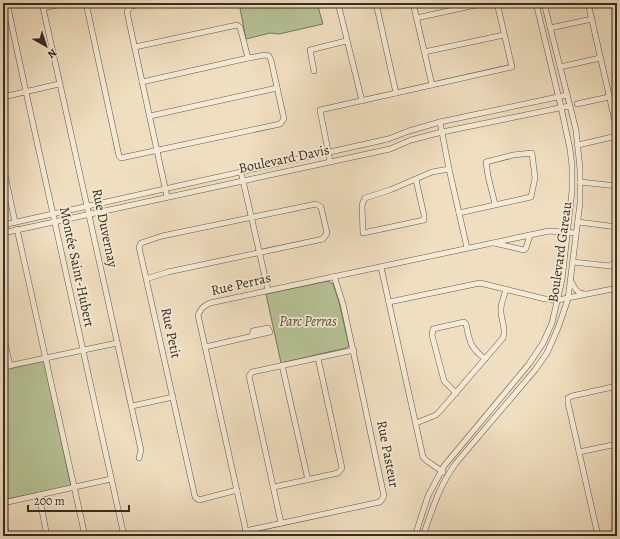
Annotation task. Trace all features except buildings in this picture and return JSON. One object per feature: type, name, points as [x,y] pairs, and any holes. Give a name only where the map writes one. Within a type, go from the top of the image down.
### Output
[{"type":"street","name":"Montée Saint-Hubert","points":[[8,3],[26,92],[124,536]]},
{"type":"street","points":[[43,6],[67,3]]},
{"type":"street","points":[[86,3],[119,156],[121,158],[280,124],[284,119],[269,56],[265,55],[248,58],[142,82]]},
{"type":"street","points":[[147,3],[131,6],[127,12],[167,197]]},
{"type":"street","points":[[338,3],[346,41],[362,101]]},
{"type":"street","points":[[376,3],[396,92]]},
{"type":"street","points":[[412,3],[432,85]]},
{"type":"street","points":[[416,18],[485,3]]},
{"type":"street","points":[[330,161],[320,110],[512,66],[497,3]]},
{"type":"street","name":"Boulevard Gareau","points":[[415,536],[428,496],[441,471],[456,450],[536,355],[552,323],[558,300],[568,232],[572,191],[572,166],[570,148],[561,107],[536,3]]},
{"type":"street","name":"Boulevard Gareau","points":[[423,536],[434,500],[447,475],[543,359],[558,328],[568,299],[578,222],[580,182],[578,145],[576,130],[544,3]]},
{"type":"street","points":[[588,3],[617,130]]},
{"type":"street","name":"Rue Duvernay","points":[[43,6],[132,406],[141,450],[139,458]]},
{"type":"street","points":[[550,28],[592,19]]},
{"type":"street","points":[[135,46],[237,25],[240,27],[248,58]]},
{"type":"street","points":[[424,52],[504,34]]},
{"type":"street","points":[[314,72],[310,50],[346,41]]},
{"type":"street","points":[[560,67],[600,58]]},
{"type":"street","points":[[3,97],[60,84]]},
{"type":"street","points":[[150,116],[277,88]]},
{"type":"street","name":"Boulevard Davis","points":[[3,225],[328,153],[388,139],[440,122],[567,95]]},
{"type":"street","points":[[577,104],[609,97]]},
{"type":"street","points":[[543,100],[545,111]]},
{"type":"street","name":"Boulevard Davis","points":[[3,232],[390,149],[411,140],[442,132],[569,106]]},
{"type":"street","points":[[440,122],[467,248]]},
{"type":"street","points":[[578,145],[617,136]]},
{"type":"street","points":[[459,213],[531,197],[535,178],[532,153],[513,155],[486,162],[495,204]]},
{"type":"street","points":[[3,165],[15,222]]},
{"type":"street","points":[[416,180],[424,220],[363,233],[362,205],[365,198],[416,180],[432,172],[449,169]]},
{"type":"street","points":[[242,172],[268,290]]},
{"type":"street","points":[[580,182],[617,186]]},
{"type":"street","points":[[146,279],[168,272],[323,239],[327,233],[321,207],[316,204],[251,217]]},
{"type":"street","name":"Rue Petit","points":[[237,490],[199,500],[195,496],[139,247],[141,244],[162,236],[251,217]]},
{"type":"street","points":[[24,220],[26,227]]},
{"type":"street","points":[[578,222],[617,227]]},
{"type":"street","points":[[17,229],[85,536]]},
{"type":"street","name":"Rue Perras","points":[[246,533],[198,315],[204,306],[210,303],[268,290],[530,234],[549,231],[576,233]]},
{"type":"street","name":"Rue Perras","points":[[493,242],[524,250],[530,234]]},
{"type":"street","points":[[573,262],[607,266],[612,265],[615,262],[617,239]]},
{"type":"street","points":[[381,267],[423,457],[447,475]]},
{"type":"street","name":"Rue Pasteur","points":[[246,533],[282,523],[380,502],[384,496],[344,304],[334,276]]},
{"type":"street","points":[[571,281],[579,293],[590,294]]},
{"type":"street","points":[[389,302],[480,283],[545,299],[558,300],[617,288]]},
{"type":"street","points":[[416,423],[436,415],[503,338],[505,332],[502,322],[501,308],[506,289]]},
{"type":"street","points":[[456,393],[444,381],[432,335],[433,329],[464,322],[466,324],[469,341],[474,349],[485,360]]},
{"type":"street","points":[[3,333],[10,366]]},
{"type":"street","points":[[205,347],[252,336]]},
{"type":"street","points":[[3,367],[118,343]]},
{"type":"street","points":[[282,523],[249,376],[252,372],[354,350]]},
{"type":"street","points":[[274,487],[338,473],[342,468],[318,358]]},
{"type":"street","points":[[282,365],[308,480]]},
{"type":"street","points":[[598,536],[568,398],[617,386]]},
{"type":"street","points":[[132,406],[173,397]]},
{"type":"street","points":[[579,452],[617,444]]},
{"type":"street","points":[[3,503],[111,479]]},
{"type":"street","points":[[38,495],[48,536]]},
{"type":"street","points":[[3,518],[7,536]]},
{"type":"green space","points":[[239,3],[317,3],[323,24],[279,34],[270,33],[246,39]]},
{"type":"green space","name":"Parc Perras","points":[[328,281],[333,284],[339,302],[349,346],[346,348],[281,363],[266,294]]},
{"type":"green space","points":[[44,361],[71,486],[3,500],[3,370]]}]
